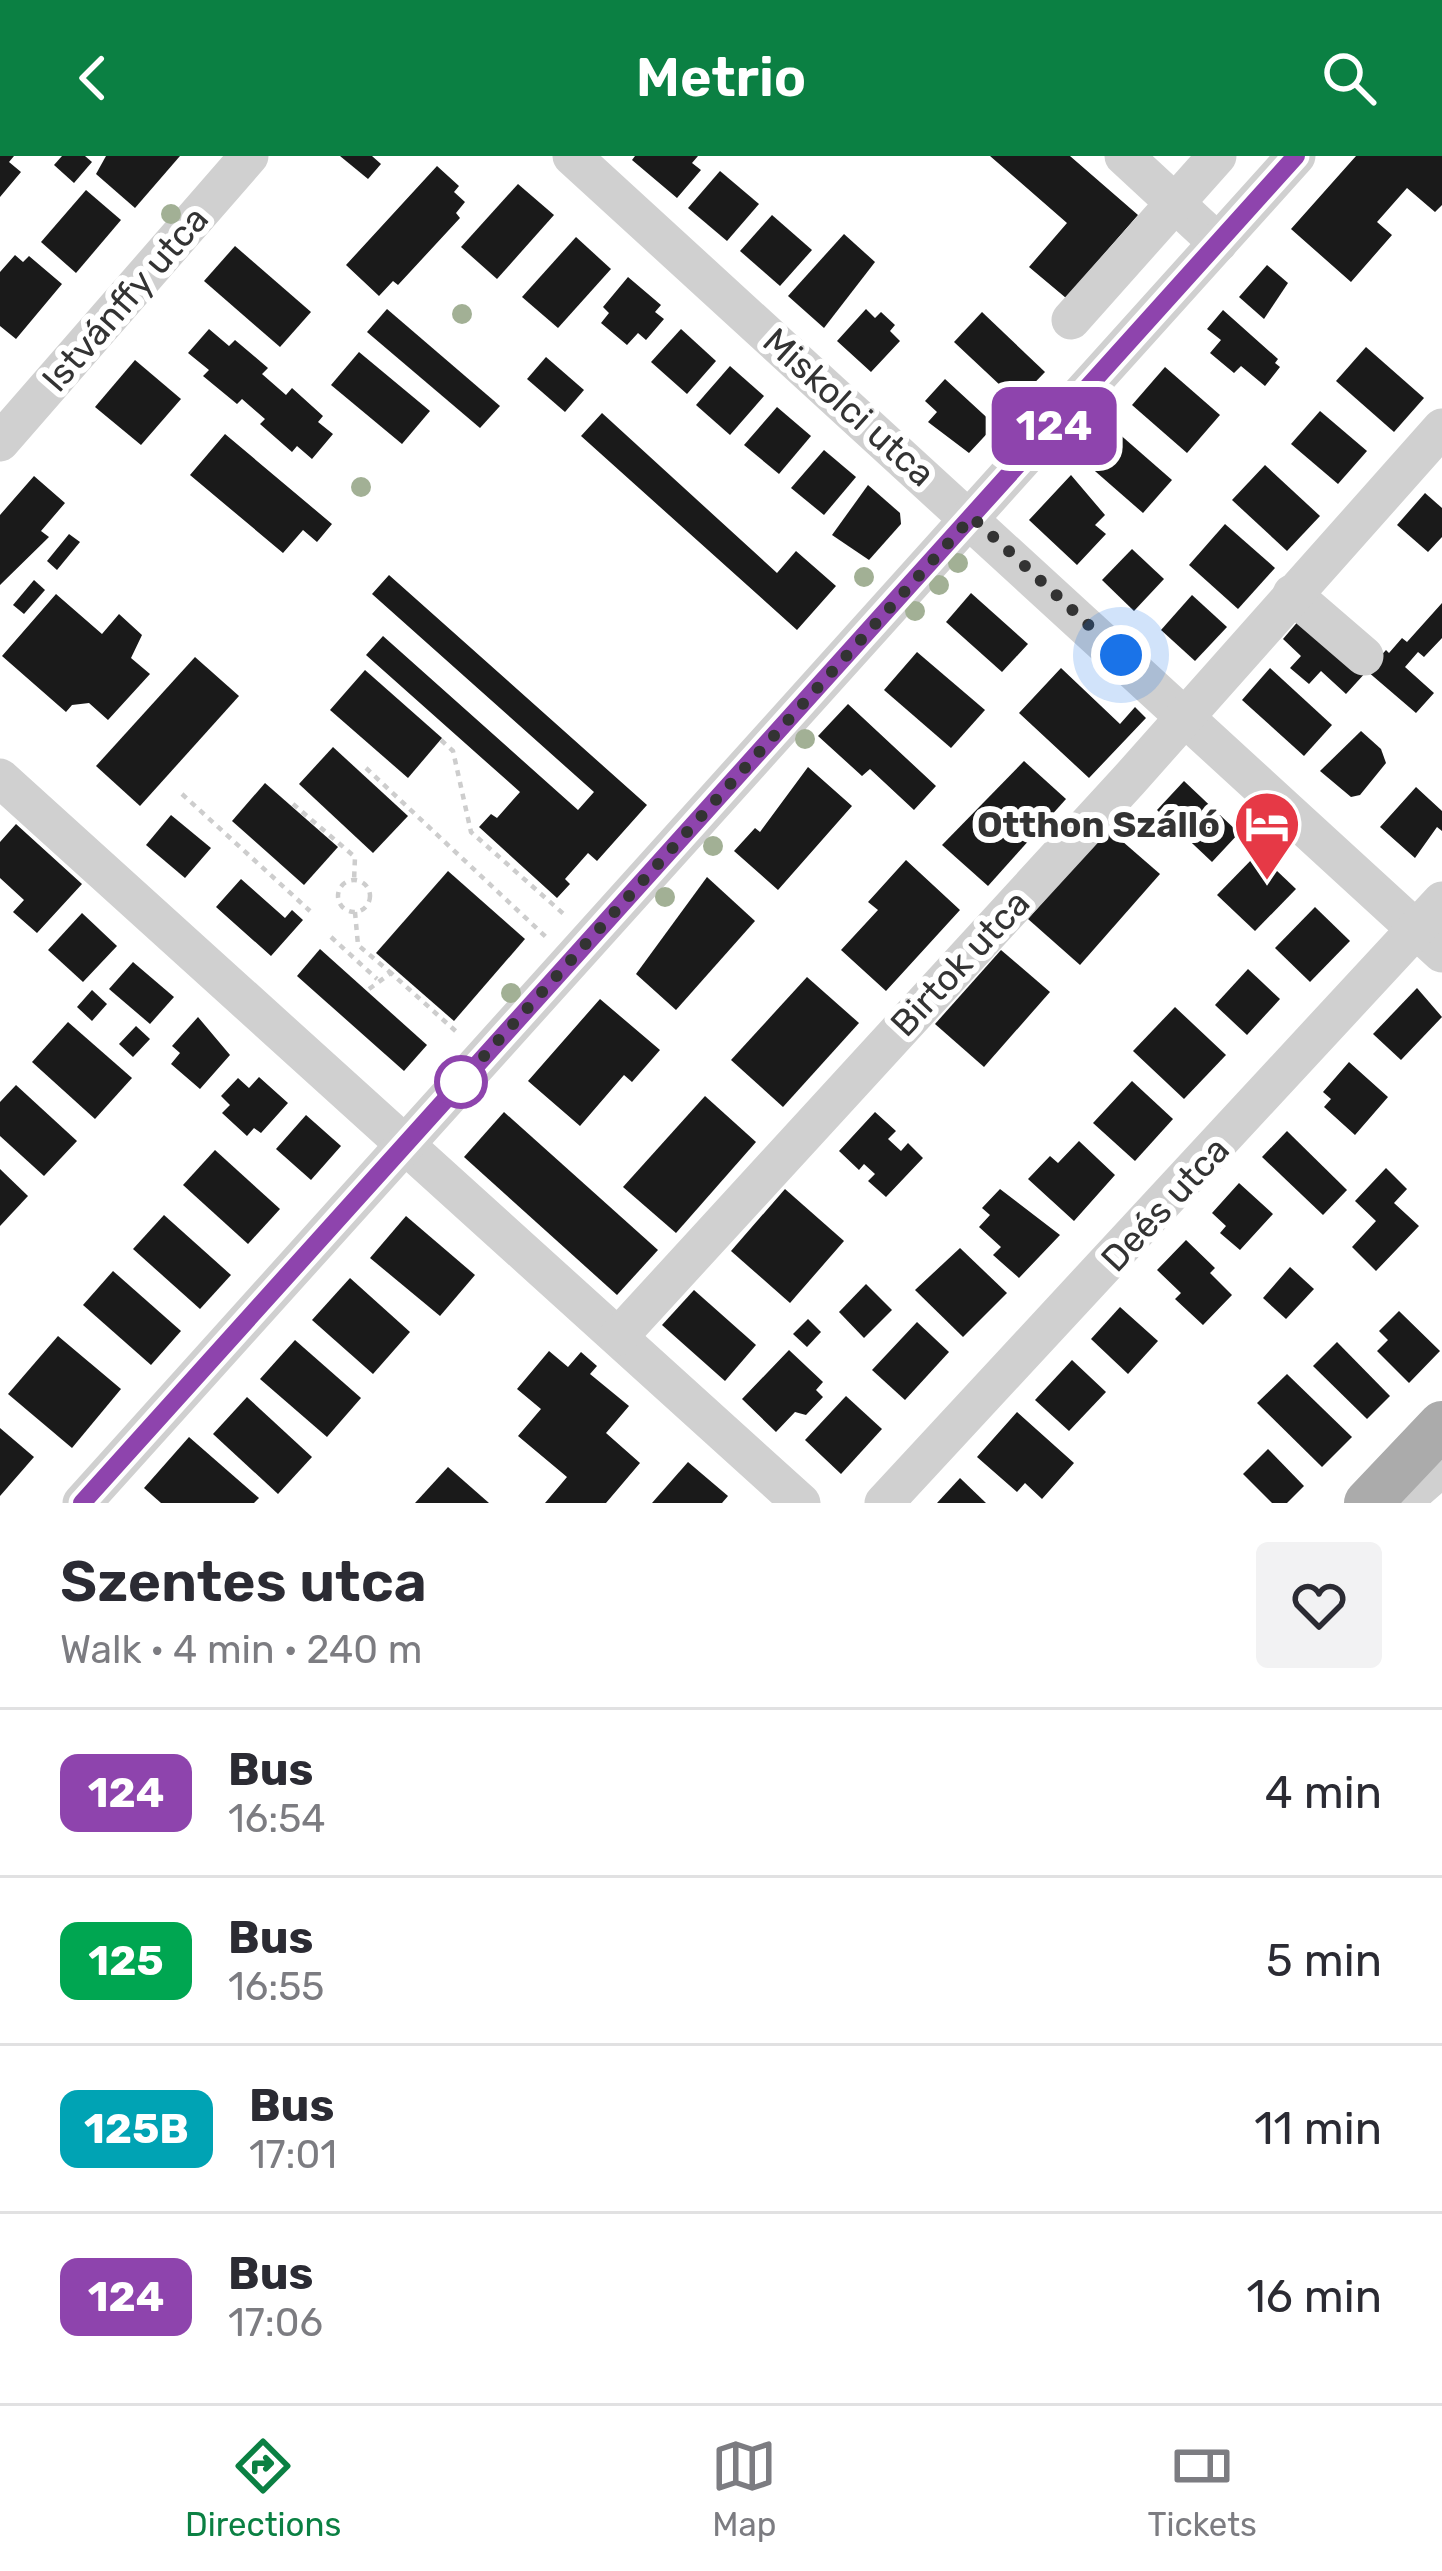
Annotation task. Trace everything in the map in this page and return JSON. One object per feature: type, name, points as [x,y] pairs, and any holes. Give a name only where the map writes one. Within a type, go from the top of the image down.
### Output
[{"type":"main road","points":[[1368,1503],[1442,1425]]},
{"type":"street","name":"Istvánffy utca","points":[[0,442],[249,156]]},
{"type":"street","name":"Miskolci utca","points":[[572,156],[1184,714],[1434,928]]},
{"type":"street","points":[[1091,156],[1218,243]]},
{"type":"street","points":[[1124,156],[1168,209]]},
{"type":"street","points":[[82,1503],[1296,156]]},
{"type":"street","points":[[1071,320],[1168,209],[1202,161]]},
{"type":"street","name":"Birtok utca","points":[[619,1336],[1442,428]]},
{"type":"street","points":[[1292,594],[1364,656]]},
{"type":"street","points":[[0,778],[801,1503]]},
{"type":"street","name":"Deés utca","points":[[884,1503],[1434,928]]},
{"type":"street","points":[[1401,1503],[1442,1467]]},
{"type":"path","points":[[441,740],[453,751],[471,832],[581,949]]},
{"type":"path","points":[[366,768],[581,949]]},
{"type":"path","points":[[182,794],[310,910]]},
{"type":"path","points":[[293,803],[355,857],[354,881]]},
{"type":"path","points":[[354,881],[370,893],[365,908],[355,912]]},
{"type":"path","points":[[354,881],[344,885],[339,900],[355,912],[358,945],[484,1056]]},
{"type":"path","points":[[332,937],[377,980]]},
{"type":"path","points":[[369,989],[391,974]]},
{"type":"building","points":[[0,156],[14,156],[9,162],[21,172],[0,197]]},
{"type":"building","points":[[62,156],[85,156],[92,162],[74,183],[54,165]]},
{"type":"building","points":[[106,156],[180,156],[135,208],[96,174]]},
{"type":"building","points":[[340,156],[372,156],[381,164],[368,179]]},
{"type":"building","points":[[635,156],[698,156],[692,163],[701,170],[677,198],[632,160]]},
{"type":"building","points":[[990,156],[1070,156],[1138,215],[1066,298],[1029,267],[1067,223]]},
{"type":"building","points":[[1356,156],[1442,156],[1442,205],[1435,212],[1407,188],[1377,222],[1392,235],[1351,282],[1291,229]]},
{"type":"building","points":[[437,166],[459,186],[454,192],[465,202],[456,213],[460,218],[398,285],[393,281],[379,296],[346,265]]},
{"type":"building","points":[[720,171],[759,204],[727,241],[688,208]]},
{"type":"building","points":[[518,184],[554,215],[497,279],[461,247]]},
{"type":"building","points":[[86,190],[121,220],[76,273],[41,242]]},
{"type":"building","points":[[772,215],[812,250],[780,286],[740,251]]},
{"type":"building","points":[[844,234],[875,262],[824,328],[788,296]]},
{"type":"building","points":[[576,237],[611,269],[558,328],[522,297]]},
{"type":"building","points":[[235,246],[311,312],[280,347],[204,281]]},
{"type":"building","points":[[15,255],[23,262],[29,256],[62,284],[16,339],[0,326],[0,272]]},
{"type":"building","points":[[1267,265],[1288,283],[1264,319],[1239,297]]},
{"type":"building","points":[[628,277],[661,305],[655,312],[664,319],[646,340],[638,333],[627,345],[601,323],[609,313],[603,307]]},
{"type":"building","points":[[387,309],[500,406],[480,428],[367,332]]},
{"type":"building","points":[[866,309],[875,318],[881,312],[895,325],[890,331],[900,341],[871,372],[837,341]]},
{"type":"building","points":[[1223,310],[1278,359],[1275,363],[1280,367],[1265,386],[1241,366],[1234,373],[1210,353],[1221,340],[1207,329]]},
{"type":"building","points":[[982,312],[1045,372],[1017,401],[954,342]]},
{"type":"building","points":[[209,329],[229,346],[235,340],[268,368],[262,374],[286,395],[292,388],[323,416],[318,422],[333,434],[312,459],[297,446],[292,452],[260,424],[265,419],[242,399],[237,404],[203,376],[209,370],[188,353]]},
{"type":"building","points":[[681,329],[716,361],[687,394],[651,362]]},
{"type":"building","points":[[1366,347],[1424,398],[1394,432],[1336,381]]},
{"type":"building","points":[[359,352],[430,411],[402,444],[331,385]]},
{"type":"building","points":[[546,357],[584,390],[565,412],[527,379]]},
{"type":"building","points":[[135,360],[181,399],[141,445],[95,407]]},
{"type":"building","points":[[730,366],[764,396],[730,435],[696,405]]},
{"type":"building","points":[[1165,367],[1220,415],[1187,453],[1132,405]]},
{"type":"building","points":[[945,379],[995,425],[969,453],[928,422],[937,412],[925,401]]},
{"type":"building","points":[[777,407],[811,436],[779,474],[744,445]]},
{"type":"building","points":[[1320,411],[1367,451],[1338,484],[1291,444]]},
{"type":"building","points":[[602,413],[777,573],[796,551],[836,586],[797,630],[581,436]]},
{"type":"building","points":[[1109,425],[1172,480],[1143,513],[1080,458]]},
{"type":"building","points":[[225,434],[332,524],[317,542],[303,530],[283,553],[190,475]]},
{"type":"building","points":[[824,450],[856,477],[824,515],[791,488]]},
{"type":"building","points":[[1265,465],[1320,516],[1287,551],[1232,500]]},
{"type":"building","points":[[1071,475],[1105,515],[1095,525],[1106,534],[1077,565],[1029,520]]},
{"type":"building","points":[[34,476],[65,503],[41,531],[49,537],[0,585],[0,515]]},
{"type":"building","points":[[868,485],[900,513],[901,524],[869,560],[832,535]]},
{"type":"building","points":[[1425,493],[1442,508],[1442,537],[1428,552],[1397,525]]},
{"type":"building","points":[[1225,524],[1275,568],[1238,609],[1189,565]]},
{"type":"building","points":[[69,534],[80,542],[57,570],[47,561]]},
{"type":"building","points":[[1132,549],[1164,579],[1134,611],[1102,580]]},
{"type":"building","points":[[389,575],[647,805],[597,861],[588,853],[565,879],[570,884],[557,898],[479,827],[491,814],[497,818],[520,792],[366,655],[383,636],[578,810],[594,792],[372,594]]},
{"type":"building","points":[[34,580],[45,590],[24,614],[13,605]]},
{"type":"building","points":[[971,593],[1028,644],[1002,672],[946,622]]},
{"type":"building","points":[[56,594],[102,634],[119,614],[142,635],[131,658],[150,674],[108,720],[89,703],[72,705],[66,712],[2,656]]},
{"type":"building","points":[[1192,595],[1227,627],[1195,661],[1161,630]]},
{"type":"building","points":[[1442,603],[1442,638],[1424,657],[1418,652],[1405,667],[1434,693],[1416,713],[1367,671],[1402,638],[1407,642]]},
{"type":"building","points":[[1300,619],[1367,671],[1346,694],[1321,671],[1309,684],[1290,668],[1301,656],[1283,639]]},
{"type":"building","points":[[917,652],[985,710],[951,748],[884,690]]},
{"type":"building","points":[[195,657],[239,696],[140,806],[96,766]]},
{"type":"building","points":[[1061,668],[1120,724],[1135,707],[1146,718],[1089,778],[1019,713]]},
{"type":"building","points":[[1270,668],[1332,725],[1304,756],[1242,700]]},
{"type":"building","points":[[365,670],[442,738],[408,778],[330,710]]},
{"type":"building","points":[[848,704],[936,786],[914,810],[870,769],[862,776],[818,736]]},
{"type":"building","points":[[1361,731],[1381,749],[1386,763],[1360,795],[1351,797],[1320,771]]},
{"type":"building","points":[[333,747],[408,816],[373,853],[299,784]]},
{"type":"building","points":[[1024,761],[1066,799],[988,886],[942,845]]},
{"type":"building","points":[[808,767],[852,806],[778,890],[734,851],[755,828],[760,832]]},
{"type":"building","points":[[1184,781],[1239,833],[1212,862],[1157,810]]},
{"type":"building","points":[[265,783],[338,847],[304,885],[232,821]]},
{"type":"building","points":[[1416,787],[1442,811],[1442,831],[1437,827],[1415,858],[1380,827]]},
{"type":"building","points":[[171,815],[211,848],[185,878],[146,845]]},
{"type":"building","points":[[16,824],[82,884],[37,933],[13,912],[24,900],[0,878],[0,842]]},
{"type":"building","points":[[1107,828],[1160,874],[1080,965],[1028,919]]},
{"type":"building","points":[[1258,853],[1296,889],[1255,931],[1217,895]]},
{"type":"building","points":[[906,860],[960,910],[886,991],[841,950],[878,910],[868,902]]},
{"type":"building","points":[[448,871],[525,939],[454,1021],[376,953]]},
{"type":"building","points":[[707,877],[755,921],[676,1010],[636,974]]},
{"type":"building","points":[[241,879],[285,918],[292,910],[303,920],[271,956],[216,907]]},
{"type":"building","points":[[1315,907],[1350,941],[1310,982],[1275,948]]},
{"type":"building","points":[[82,913],[117,946],[83,982],[48,950]]},
{"type":"building","points":[[320,949],[427,1045],[404,1071],[297,976]]},
{"type":"building","points":[[1001,950],[1050,992],[984,1067],[935,1024]]},
{"type":"building","points":[[133,962],[174,997],[150,1024],[109,989]]},
{"type":"building","points":[[1248,969],[1280,999],[1247,1035],[1215,1005]]},
{"type":"building","points":[[807,977],[859,1023],[783,1107],[731,1060]]},
{"type":"building","points":[[1417,988],[1442,1017],[1401,1060],[1373,1034]]},
{"type":"building","points":[[92,990],[107,1004],[92,1021],[77,1007]]},
{"type":"building","points":[[600,999],[660,1050],[632,1082],[624,1075],[580,1126],[528,1081]]},
{"type":"building","points":[[1175,1007],[1226,1055],[1184,1099],[1133,1051]]},
{"type":"building","points":[[198,1017],[230,1055],[200,1089],[171,1064],[180,1053],[172,1046]]},
{"type":"building","points":[[68,1022],[132,1078],[95,1119],[32,1062]]},
{"type":"building","points":[[136,1026],[150,1039],[133,1057],[119,1044]]},
{"type":"building","points":[[1349,1062],[1388,1097],[1355,1135],[1324,1107],[1331,1099],[1323,1092]]},
{"type":"building","points":[[259,1077],[288,1103],[261,1133],[254,1128],[247,1136],[222,1113],[230,1105],[221,1096],[238,1078],[249,1088]]},
{"type":"building","points":[[1132,1081],[1173,1119],[1135,1161],[1093,1123]]},
{"type":"building","points":[[16,1085],[77,1141],[44,1176],[0,1136],[0,1102]]},
{"type":"building","points":[[705,1096],[756,1142],[676,1233],[623,1187]]},
{"type":"building","points":[[504,1112],[658,1250],[617,1295],[464,1157]]},
{"type":"building","points":[[875,1112],[896,1131],[888,1139],[901,1151],[908,1143],[923,1158],[886,1197],[868,1181],[875,1174],[864,1164],[859,1170],[839,1151]]},
{"type":"building","points":[[306,1115],[341,1146],[311,1180],[276,1149]]},
{"type":"building","points":[[1287,1131],[1347,1190],[1323,1215],[1262,1157]]},
{"type":"building","points":[[1079,1141],[1115,1175],[1074,1221],[1028,1179],[1050,1156],[1058,1163]]},
{"type":"building","points":[[215,1150],[280,1209],[248,1244],[183,1185]]},
{"type":"building","points":[[1386,1168],[1407,1189],[1394,1203],[1419,1226],[1376,1271],[1352,1247],[1376,1221],[1355,1201]]},
{"type":"building","points":[[0,1169],[28,1196],[0,1226]]},
{"type":"building","points":[[1239,1183],[1273,1214],[1240,1250],[1220,1233],[1226,1226],[1212,1213]]},
{"type":"building","points":[[785,1189],[844,1241],[790,1303],[731,1251]]},
{"type":"building","points":[[1000,1189],[1060,1235],[1019,1278],[993,1255],[1001,1247],[979,1227],[990,1215],[982,1208]]},
{"type":"building","points":[[164,1215],[231,1275],[200,1309],[133,1249]]},
{"type":"building","points":[[406,1216],[475,1275],[440,1316],[370,1258]]},
{"type":"building","points":[[1186,1240],[1215,1268],[1210,1273],[1232,1295],[1203,1325],[1175,1299],[1181,1293],[1157,1270]]},
{"type":"building","points":[[960,1248],[1007,1293],[963,1337],[915,1290]]},
{"type":"building","points":[[1290,1267],[1314,1289],[1286,1319],[1263,1298]]},
{"type":"building","points":[[113,1271],[181,1331],[151,1365],[83,1305]]},
{"type":"building","points":[[350,1278],[410,1332],[373,1374],[312,1320]]},
{"type":"building","points":[[866,1284],[892,1310],[864,1338],[839,1312]]},
{"type":"building","points":[[694,1290],[756,1345],[725,1381],[662,1325]]},
{"type":"building","points":[[1120,1307],[1158,1341],[1128,1374],[1091,1339]]},
{"type":"building","points":[[1399,1311],[1440,1351],[1409,1383],[1377,1351],[1388,1340],[1379,1331]]},
{"type":"building","points":[[808,1319],[821,1332],[807,1347],[793,1334]]},
{"type":"building","points":[[917,1322],[949,1352],[905,1400],[872,1370]]},
{"type":"building","points":[[58,1336],[121,1389],[72,1448],[8,1394]]},
{"type":"building","points":[[295,1340],[361,1398],[327,1437],[260,1379]]},
{"type":"building","points":[[1337,1342],[1390,1396],[1367,1419],[1313,1366]]},
{"type":"building","points":[[789,1350],[823,1382],[816,1390],[823,1397],[806,1415],[795,1412],[776,1432],[742,1399]]},
{"type":"building","points":[[549,1351],[568,1367],[581,1352],[597,1366],[590,1374],[629,1406],[606,1433],[640,1463],[606,1503],[545,1503],[567,1477],[518,1436],[541,1409],[517,1389]]},
{"type":"building","points":[[1072,1360],[1106,1392],[1069,1431],[1035,1400]]},
{"type":"building","points":[[1287,1374],[1352,1437],[1322,1467],[1257,1403]]},
{"type":"building","points":[[846,1396],[882,1429],[841,1474],[805,1440]]},
{"type":"building","points":[[247,1397],[312,1457],[278,1494],[213,1434]]},
{"type":"building","points":[[1017,1412],[1074,1463],[1042,1499],[1025,1483],[1017,1492],[977,1457]]},
{"type":"building","points":[[0,1428],[34,1457],[0,1496]]},
{"type":"building","points":[[189,1437],[259,1498],[254,1503],[161,1503],[144,1488]]},
{"type":"building","points":[[1268,1449],[1304,1486],[1287,1503],[1272,1503],[1243,1474]]},
{"type":"building","points":[[688,1462],[728,1496],[722,1503],[652,1503]]},
{"type":"building","points":[[448,1467],[489,1503],[415,1503]]},
{"type":"building","points":[[960,1478],[986,1503],[937,1503]]},
{"type":"bus line","name":"124","points":[[82,1503],[1296,156]]},
{"type":"place","name":"Otthon Szálló","points":[[1267,883]]},
{"type":"route","points":[[461,1082],[458,1085],[972,517],[1121,655]]}]
